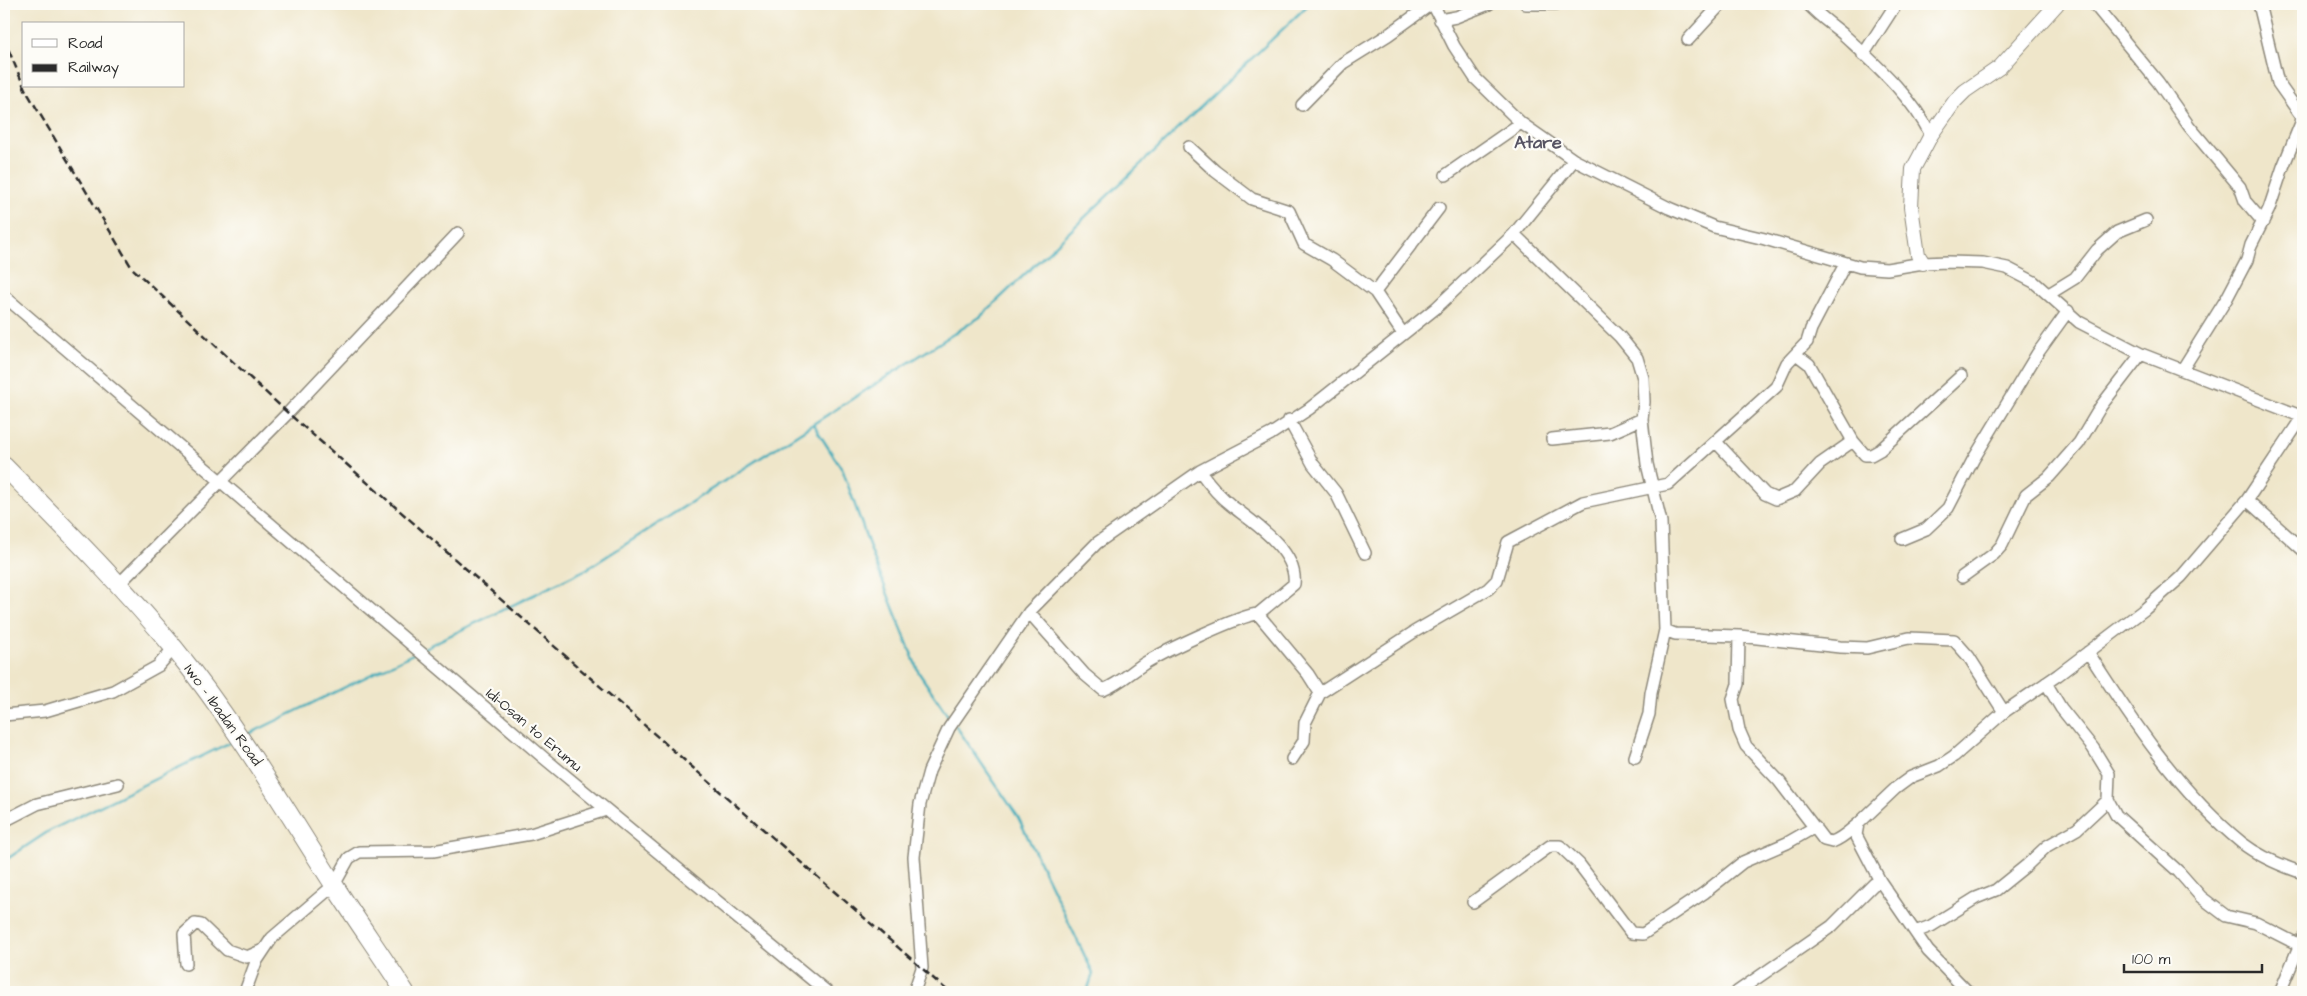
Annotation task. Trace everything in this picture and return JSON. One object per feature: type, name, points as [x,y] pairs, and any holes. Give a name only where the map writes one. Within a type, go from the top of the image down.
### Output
[{"type":"main road","name":"Iwo - Ibadan Road","points":[[4,466],[118,585],[174,648],[255,758],[334,885],[406,992]]},
{"type":"street","points":[[1302,104],[1343,64],[1432,4],[1474,78],[1521,123],[1574,160],[1669,208],[1714,227],[1765,239],[1860,267],[1887,269],[1923,263],[1983,263],[2007,268],[2034,282],[2079,322],[2141,354],[2303,417],[2247,500],[2181,577],[2145,609],[2004,712],[1954,756],[1939,766],[1912,777],[1896,788],[1844,837],[1832,842],[1824,840],[1780,781],[1746,746],[1738,730],[1732,700],[1738,684],[1739,636]]},
{"type":"street","points":[[1440,20],[1456,17],[1489,4]]},
{"type":"street","points":[[1526,4],[1556,4]]},
{"type":"street","points":[[1688,40],[1721,4]]},
{"type":"street","points":[[1808,4],[1822,20],[1842,34],[1897,85],[1919,113],[1931,135]]},
{"type":"street","points":[[1863,55],[1896,4]]},
{"type":"street","points":[[1923,263],[1918,255],[1914,234],[1911,185],[1913,170],[1931,135],[1948,110],[1965,91],[2000,67],[2057,4]]},
{"type":"street","points":[[2094,4],[2240,187],[2245,201],[2263,222]]},
{"type":"street","points":[[2182,370],[2237,279],[2263,222],[2302,116],[2278,83],[2258,4]]},
{"type":"street","points":[[1446,175],[1521,123]]},
{"type":"street","points":[[1190,147],[1215,171],[1252,199],[1289,211],[1304,244],[1332,260],[1374,292],[1403,334]]},
{"type":"street","points":[[914,992],[922,968],[914,857],[920,804],[929,771],[949,728],[1029,612],[1096,543],[1200,472],[1271,434],[1288,420],[1309,409],[1436,308],[1514,234],[1574,160]]},
{"type":"street","points":[[1374,292],[1439,208]]},
{"type":"street","points":[[2049,294],[2075,278],[2097,250],[2116,232],[2128,225],[2146,220]]},
{"type":"street","points":[[118,585],[223,484],[458,233]]},
{"type":"street","points":[[1514,234],[1620,337],[1637,358],[1643,378],[1644,402],[1642,419],[1646,464],[1661,522],[1665,630],[1651,693],[1649,714],[1635,758]]},
{"type":"street","points":[[1292,759],[1304,741],[1305,723],[1320,693],[1414,632],[1488,589],[1497,580],[1508,542],[1583,502],[1668,484],[1716,442],[1776,387],[1787,363],[1807,342],[1811,329],[1845,264]]},
{"type":"street","name":"Idi-Osan to Erumu","points":[[4,296],[606,810],[827,992]]},
{"type":"street","points":[[1902,538],[1926,529],[1948,508],[1973,460],[2037,354],[2068,311]]},
{"type":"street","points":[[1796,354],[1809,364],[1853,442],[1865,455],[1872,455],[1911,423],[1922,410],[1961,376]]},
{"type":"street","points":[[1962,577],[1994,554],[2002,545],[2026,495],[2048,477],[2079,442],[2101,406],[2141,354]]},
{"type":"street","points":[[1552,439],[1610,433],[1642,419]]},
{"type":"street","points":[[1288,420],[1313,464],[1336,494],[1366,553]]},
{"type":"street","points":[[1716,442],[1765,494],[1776,499],[1795,491],[1820,464],[1853,442]]},
{"type":"street","points":[[1029,612],[1084,674],[1103,690],[1112,686],[1146,662],[1224,625],[1251,614],[1258,614],[1294,584],[1295,574],[1282,550],[1259,524],[1230,505],[1200,472]]},
{"type":"street","points":[[2247,500],[2303,550]]},
{"type":"street","points":[[1258,614],[1308,674],[1320,693]]},
{"type":"street","points":[[1665,630],[1676,634],[1739,636],[1802,644],[1866,648],[1910,638],[1954,640],[1970,657],[2004,712]]},
{"type":"street","points":[[4,715],[44,711],[113,691],[158,666],[174,648]]},
{"type":"street","points":[[2088,652],[2120,701],[2165,763],[2206,808],[2243,843],[2280,865],[2303,873]]},
{"type":"street","points":[[2046,683],[2060,708],[2093,748],[2109,774],[2108,800],[2116,815],[2178,872],[2201,897],[2226,916],[2256,922],[2302,943],[2280,992]]},
{"type":"street","points":[[4,821],[37,804],[118,784]]},
{"type":"street","points":[[1915,932],[1931,926],[1971,901],[1996,890],[2047,846],[2077,829],[2108,800]]},
{"type":"street","points":[[245,992],[263,950],[281,928],[334,885],[349,858],[359,852],[433,851],[530,834],[606,810]]},
{"type":"street","points":[[1858,824],[1856,835],[1885,892],[1928,951],[1968,992]]},
{"type":"street","points":[[1473,902],[1550,846],[1560,846],[1579,864],[1631,932],[1643,934],[1704,893],[1743,862],[1787,843],[1815,827]]},
{"type":"street","points":[[1737,992],[1832,926],[1874,884],[1880,881]]},
{"type":"street","points":[[186,964],[184,934],[195,924],[201,925],[227,950],[247,957],[263,950]]},
{"type":"waterway","points":[[422,649],[587,569],[980,317],[1309,4]]},
{"type":"waterway","points":[[813,424],[843,471],[875,562],[919,673],[951,720]]},
{"type":"waterway","points":[[247,735],[415,653]]},
{"type":"waterway","points":[[956,726],[1018,817],[1093,973],[1087,992]]},
{"type":"waterway","points":[[4,861],[49,831],[235,740]]},
{"type":"railway","points":[[4,39],[22,82]]},
{"type":"railway","points":[[25,88],[132,268],[288,413],[949,992]]},
{"type":"district","name":"Atare","points":[[1538,142]]}]
